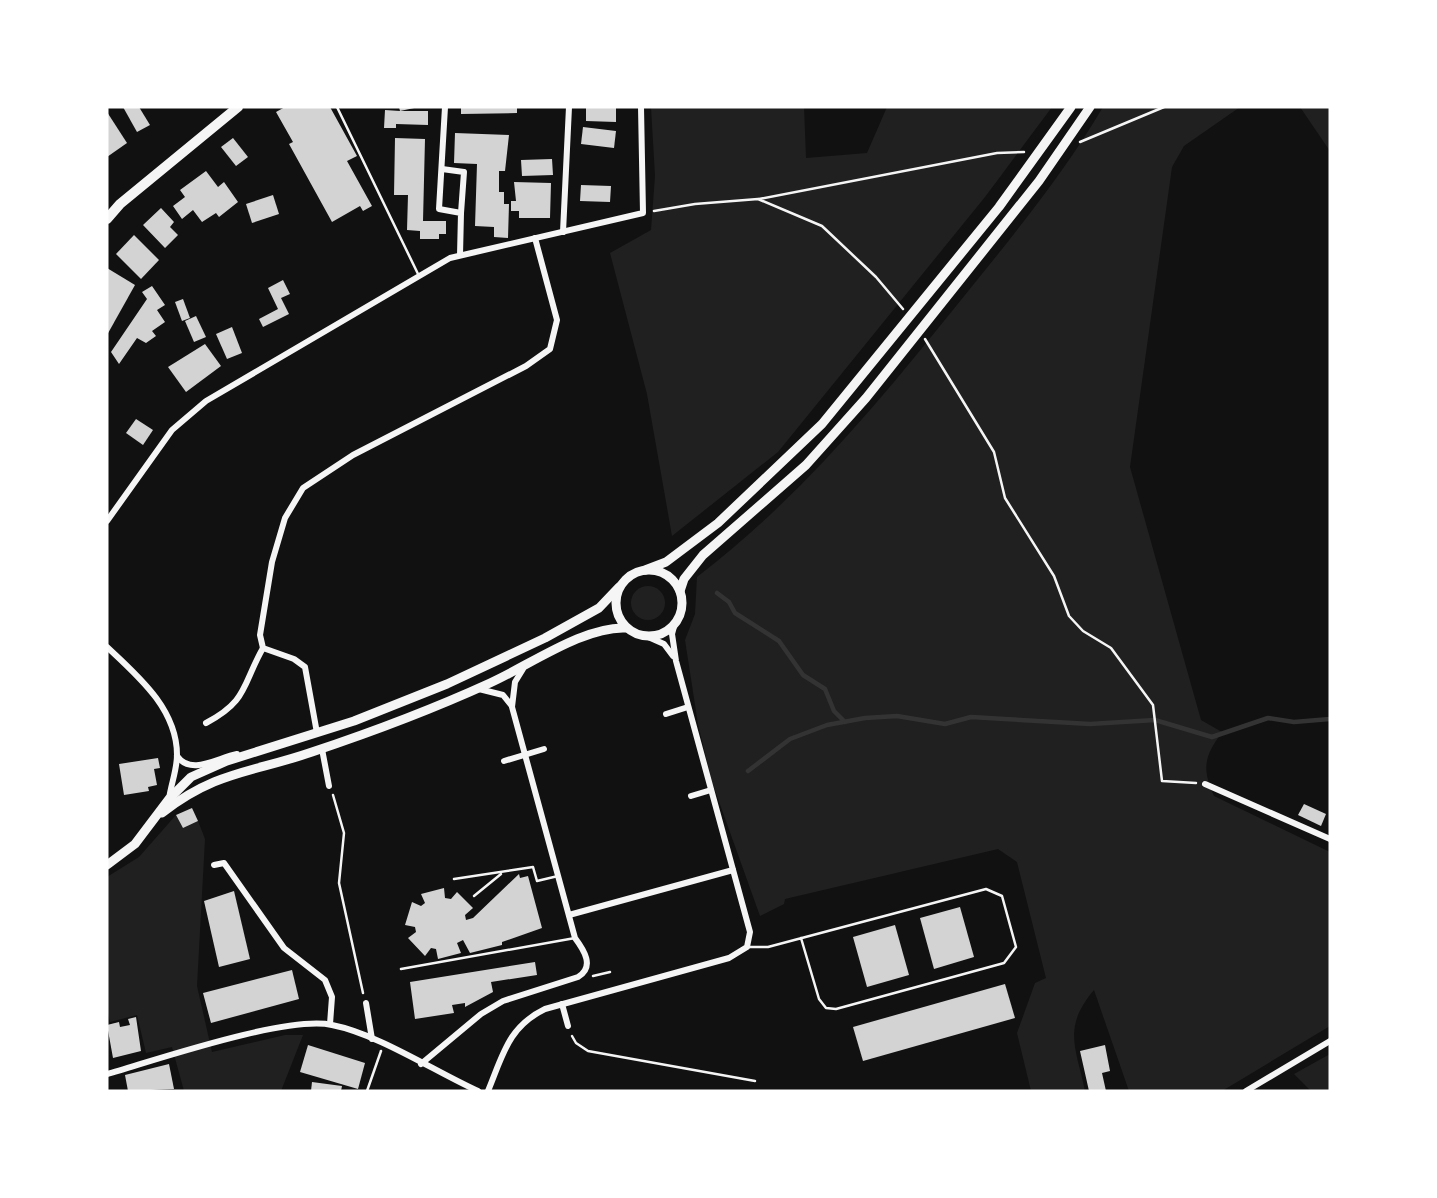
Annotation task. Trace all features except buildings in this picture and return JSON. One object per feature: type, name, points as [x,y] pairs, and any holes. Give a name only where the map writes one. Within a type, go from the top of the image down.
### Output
[{"type":"main road","points":[[107,219],[120,204],[238,107]]},
{"type":"main road","points":[[107,865],[135,844],[169,799],[191,777],[446,684],[534,644],[599,608],[628,577],[666,562],[719,523],[822,424],[1006,197],[1071,107]]},
{"type":"main road","points":[[158,817],[194,789],[216,779],[322,748],[474,690],[599,629],[626,628],[646,636],[657,635],[675,622],[680,613],[680,591],[684,579],[703,555],[786,484],[842,426],[1039,181],[1090,107]]},
{"type":"main road","points":[[646,570],[666,575],[680,591]]},
{"type":"main road","points":[[620,587],[616,608],[626,628]]},
{"type":"street","points":[[445,107],[439,209],[461,213]]},
{"type":"street","points":[[563,232],[569,107]]},
{"type":"street","points":[[107,521],[172,430],[206,401],[419,276],[460,256],[643,213],[641,107]]},
{"type":"street","points":[[442,169],[464,173],[460,256]]},
{"type":"street","points":[[206,723],[229,711],[243,695],[263,648],[260,635],[272,562],[285,518],[303,488],[353,455],[526,366],[550,349],[557,320],[535,238]]},
{"type":"street","points":[[488,1091],[516,1027],[525,1018],[562,1004],[729,958],[747,947],[750,932],[676,661],[672,634],[675,622]]},
{"type":"street","points":[[646,636],[664,645],[676,661]]},
{"type":"street","points":[[107,648],[159,702],[175,736],[177,756],[169,799]]},
{"type":"street","points":[[263,648],[294,659],[305,667],[317,733]]},
{"type":"street","points":[[512,707],[515,682],[524,666]]},
{"type":"street","points":[[421,1063],[481,1014],[503,1001],[584,973],[588,965],[585,952],[575,938],[512,707],[503,695],[494,691],[474,690]]},
{"type":"street","points":[[666,714],[688,707]]},
{"type":"street","points":[[322,748],[329,786]]},
{"type":"street","points":[[504,761],[544,749]]},
{"type":"street","points":[[177,756],[193,767],[221,757],[259,750]]},
{"type":"street","points":[[1205,784],[1330,839]]},
{"type":"street","points":[[691,796],[711,790]]},
{"type":"street","points":[[214,865],[224,863],[284,948],[325,980],[332,997],[330,1024]]},
{"type":"street","points":[[569,915],[733,870]]},
{"type":"street","points":[[366,1003],[372,1040]]},
{"type":"street","points":[[562,1004],[568,1026]]},
{"type":"street","points":[[107,1073],[300,1024],[330,1024],[372,1040],[478,1091]]},
{"type":"street","points":[[1246,1091],[1330,1041]]},
{"type":"lane","points":[[337,107],[419,276]]},
{"type":"lane","points":[[454,880],[533,867],[537,881],[558,876]]},
{"type":"lane","points":[[474,896],[504,872]]},
{"type":"lane","points":[[747,947],[768,947],[801,938],[986,889],[1002,896],[1016,947],[1004,963],[836,1009],[825,1008],[819,999],[801,938]]},
{"type":"lane","points":[[401,969],[575,938]]},
{"type":"path","points":[[1078,143],[1164,107]]},
{"type":"path","points":[[643,213],[695,204],[758,200],[997,153],[1028,152]]},
{"type":"path","points":[[758,200],[822,226],[876,277],[903,309]]},
{"type":"path","points":[[925,340],[994,452],[1005,498],[1054,576],[1069,616],[1083,631],[1111,648],[1153,705],[1162,781],[1205,784]]},
{"type":"path","points":[[329,786],[342,819],[344,833],[339,883],[366,1003]]},
{"type":"path","points":[[593,976],[610,972]]},
{"type":"path","points":[[568,1026],[576,1043],[587,1051],[755,1081]]},
{"type":"path","points":[[367,1091],[383,1045]]},
{"type":"shaded area","points":[[651,107],[804,107],[806,158],[867,153],[887,107],[1052,107],[985,197],[778,452],[672,536],[647,394],[610,253],[651,230],[655,176]]},
{"type":"shaded area","points":[[1103,107],[1240,107],[1184,146],[1172,167],[1130,467],[1201,720],[1222,732],[1212,748],[1206,769],[1214,796],[1330,852],[1330,1026],[1222,1091],[1129,1091],[1094,990],[1078,1016],[1074,1038],[1085,1091],[1031,1091],[1017,1033],[1035,983],[1046,978],[1017,862],[998,849],[785,899],[784,904],[760,916],[712,782],[698,724],[685,640],[695,614],[697,577],[771,514],[869,411],[1036,206]]},
{"type":"shaded area","points":[[1300,107],[1330,107],[1330,151]]},
{"type":"shaded area","points":[[648,586],[660,591],[665,603],[660,615],[648,620],[636,615],[631,603],[636,591]]},
{"type":"shaded area","points":[[176,815],[183,828],[198,821],[205,839],[197,986],[212,1052],[285,1035],[303,1035],[281,1091],[184,1091],[172,1047],[146,1053],[137,1015],[110,1022],[107,1009],[107,877],[139,857]]},
{"type":"shaded area","points":[[1330,1054],[1330,1091],[1311,1091],[1294,1074]]},
{"type":"waterway","points":[[717,593],[729,602],[735,613],[779,641],[803,675],[825,689],[834,711],[845,722]]},
{"type":"waterway","points":[[748,771],[790,739],[827,725],[865,718],[897,716],[945,724],[971,717],[1090,724],[1155,720],[1212,737],[1268,718],[1294,722],[1330,719]]}]
